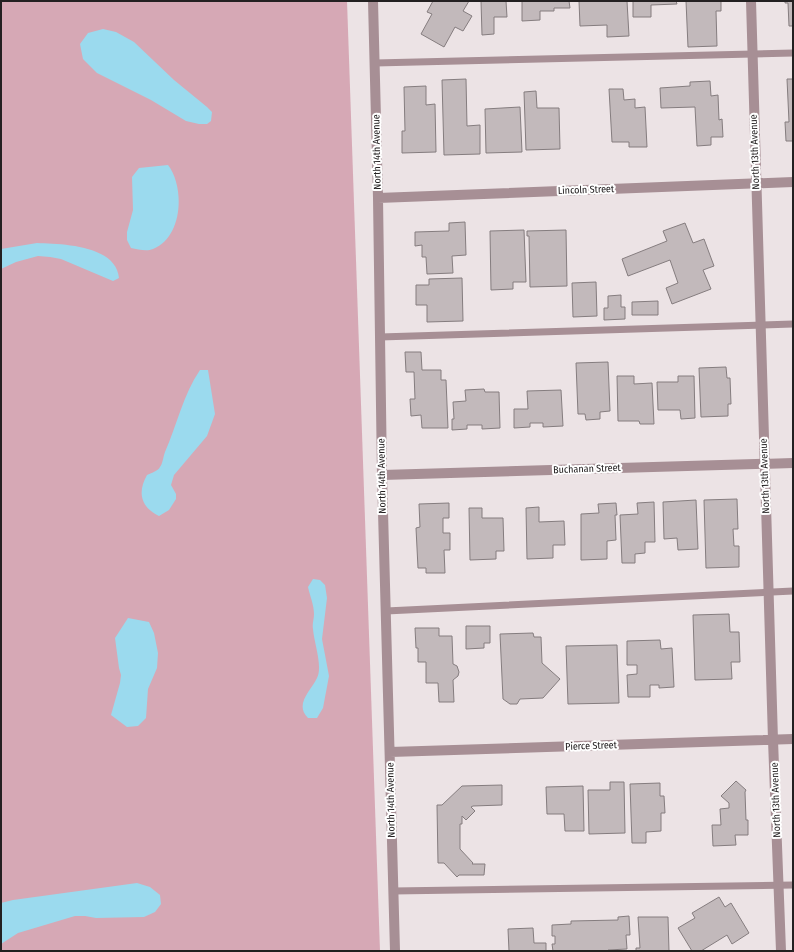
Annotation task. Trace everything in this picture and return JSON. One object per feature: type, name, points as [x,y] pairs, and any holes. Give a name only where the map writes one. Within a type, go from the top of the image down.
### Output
[{"type":"street","name":"North 14th Avenue","points":[[373,1],[378,198],[382,475],[395,951]]},
{"type":"street","name":"North 13th Avenue","points":[[751,1],[773,740],[782,951]]},
{"type":"street","name":"Lincoln Street","points":[[378,198],[793,182]]},
{"type":"street","name":"Buchanan Street","points":[[382,475],[793,462]]},
{"type":"street","name":"Pierce Street","points":[[390,752],[793,739]]},
{"type":"lane","points":[[375,63],[793,53]]},
{"type":"lane","points":[[380,337],[793,324]]},
{"type":"lane","points":[[386,610],[793,591]]},
{"type":"lane","points":[[394,891],[793,885]]},
{"type":"shaded area","points":[[1,1],[347,1],[380,951],[1,951]]},
{"type":"water","points":[[103,29],[116,32],[134,42],[174,80],[212,112],[211,121],[207,124],[199,124],[186,121],[151,100],[97,73],[83,59],[80,44],[88,33]]},
{"type":"water","points":[[168,165],[177,186],[179,198],[175,223],[170,234],[163,243],[153,249],[145,250],[131,248],[127,240],[127,232],[133,210],[132,177],[139,168]]},
{"type":"water","points":[[37,243],[60,244],[86,248],[98,253],[108,259],[116,267],[119,278],[113,281],[61,259],[38,256],[16,262],[1,269],[1,249]]},
{"type":"water","points":[[200,370],[208,370],[215,414],[207,436],[174,475],[171,485],[176,494],[176,499],[169,510],[159,516],[145,504],[142,499],[142,488],[147,475],[158,470],[161,465],[189,390]]},
{"type":"water","points":[[313,579],[320,580],[325,585],[327,598],[322,639],[329,676],[323,708],[317,718],[308,718],[304,713],[303,703],[319,673],[318,654],[313,627],[314,611],[308,587]]},
{"type":"water","points":[[128,618],[149,622],[154,633],[158,653],[157,668],[148,689],[146,718],[138,726],[127,727],[111,715],[121,675],[115,638]]},
{"type":"water","points":[[137,883],[150,887],[160,895],[161,904],[155,912],[144,917],[96,918],[75,916],[18,933],[1,944],[1,903],[13,900]]},
{"type":"building","points":[[433,1],[469,1],[463,11],[472,16],[463,31],[455,27],[444,47],[421,34],[432,14],[427,12]]},
{"type":"building","points":[[481,1],[506,1],[507,17],[494,17],[494,34],[482,35]]},
{"type":"building","points":[[522,1],[569,1],[570,8],[554,8],[554,11],[540,11],[540,20],[522,21]]},
{"type":"building","points":[[579,1],[627,1],[629,36],[607,37],[607,25],[580,26]]},
{"type":"building","points":[[633,1],[676,1],[677,4],[651,5],[651,17],[633,17]]},
{"type":"building","points":[[686,1],[721,1],[721,11],[716,11],[717,46],[688,47]]},
{"type":"building","points":[[785,1],[793,1],[793,26],[789,26],[788,3],[785,3]]},
{"type":"building","points":[[466,79],[467,126],[480,125],[480,154],[444,155],[442,80]]},
{"type":"building","points":[[787,79],[793,79],[793,141],[786,141],[785,122],[789,122]]},
{"type":"building","points":[[710,81],[711,96],[718,95],[719,120],[722,119],[723,137],[711,137],[711,145],[697,146],[695,107],[661,108],[660,88],[690,86],[690,82]]},
{"type":"building","points":[[426,86],[426,105],[435,104],[436,152],[402,153],[402,131],[405,131],[404,87]]},
{"type":"building","points":[[609,89],[623,89],[624,100],[635,99],[635,108],[645,107],[647,147],[629,147],[629,142],[612,142]]},
{"type":"building","points":[[536,91],[537,108],[559,108],[560,149],[526,150],[524,92]]},
{"type":"building","points":[[520,107],[522,152],[486,153],[485,109]]},
{"type":"building","points":[[465,222],[466,255],[452,256],[453,273],[427,274],[426,257],[422,257],[422,245],[415,246],[415,232],[449,231],[449,223]]},
{"type":"building","points":[[685,223],[693,243],[704,239],[714,266],[703,270],[711,289],[672,304],[666,288],[678,283],[670,260],[628,276],[622,259],[667,241],[663,231]]},
{"type":"building","points":[[524,230],[526,282],[513,282],[513,289],[491,290],[490,231]]},
{"type":"building","points":[[566,230],[567,286],[530,287],[529,236],[527,236],[527,231]]},
{"type":"building","points":[[462,278],[463,321],[427,322],[427,305],[416,305],[416,285],[429,285],[429,279]]},
{"type":"building","points":[[596,282],[597,316],[573,317],[572,283]]},
{"type":"building","points":[[621,295],[621,307],[625,307],[625,319],[604,320],[604,308],[608,308],[608,296]]},
{"type":"building","points":[[658,301],[658,315],[632,315],[632,302]]},
{"type":"building","points":[[405,352],[421,352],[422,370],[441,370],[441,380],[446,380],[448,428],[422,428],[421,415],[411,416],[410,399],[415,399],[414,372],[406,372]]},
{"type":"building","points":[[608,362],[610,411],[600,412],[600,419],[586,420],[585,414],[578,414],[576,363]]},
{"type":"building","points":[[726,367],[727,378],[730,378],[731,404],[728,404],[728,416],[701,417],[699,368]]},
{"type":"building","points":[[617,376],[634,376],[634,384],[652,383],[654,424],[640,424],[639,421],[618,421]]},
{"type":"building","points":[[678,376],[694,376],[695,418],[681,419],[680,410],[658,410],[657,382],[678,382]]},
{"type":"building","points":[[484,389],[485,392],[499,392],[500,428],[482,429],[482,425],[467,425],[467,429],[452,430],[452,419],[454,419],[453,402],[466,401],[465,390]]},
{"type":"building","points":[[561,390],[563,426],[543,427],[543,423],[530,423],[530,427],[514,428],[514,409],[528,409],[527,391]]},
{"type":"building","points":[[737,499],[738,529],[733,529],[734,546],[739,546],[739,567],[706,568],[704,500]]},
{"type":"building","points":[[696,500],[698,549],[678,550],[677,538],[664,539],[663,502]]},
{"type":"building","points":[[654,502],[655,542],[645,542],[645,553],[635,554],[635,563],[622,563],[620,515],[638,514],[637,503]]},
{"type":"building","points":[[449,503],[449,518],[443,518],[443,533],[450,533],[450,550],[444,550],[445,573],[426,573],[426,568],[418,568],[416,528],[420,527],[419,504]]},
{"type":"building","points":[[616,503],[616,540],[607,541],[607,559],[581,560],[581,514],[599,513],[598,504]]},
{"type":"building","points":[[539,507],[539,522],[564,521],[565,545],[553,545],[553,558],[527,559],[526,508]]},
{"type":"building","points":[[469,508],[482,508],[482,518],[503,518],[504,551],[496,551],[496,559],[470,560]]},
{"type":"building","points":[[729,614],[730,632],[739,632],[740,662],[731,662],[732,679],[695,680],[693,615]]},
{"type":"building","points":[[466,626],[490,626],[490,643],[484,643],[484,648],[466,649]]},
{"type":"building","points":[[415,628],[439,628],[439,636],[452,636],[453,664],[457,666],[459,672],[458,676],[453,680],[454,702],[439,702],[438,683],[426,683],[426,662],[418,662],[418,648],[416,648]]},
{"type":"building","points":[[533,633],[534,637],[541,637],[542,663],[560,679],[543,698],[520,699],[517,704],[510,704],[503,699],[500,634]]},
{"type":"building","points":[[660,640],[661,649],[672,648],[674,687],[659,688],[659,685],[650,685],[650,697],[628,697],[627,675],[637,674],[637,665],[627,665],[627,641]]},
{"type":"building","points":[[617,645],[619,703],[568,704],[566,646]]},
{"type":"building","points":[[736,781],[746,790],[746,820],[748,820],[748,835],[735,835],[736,845],[713,846],[712,825],[721,825],[720,809],[729,808],[729,803],[721,796]]},
{"type":"building","points":[[610,782],[624,782],[625,833],[589,834],[588,790],[610,790]]},
{"type":"building","points":[[660,783],[660,796],[664,796],[665,813],[661,813],[661,831],[646,832],[646,843],[632,843],[630,784]]},
{"type":"building","points":[[502,785],[502,805],[473,806],[471,807],[475,811],[466,820],[462,816],[462,824],[460,824],[460,849],[473,863],[472,864],[485,864],[484,875],[459,875],[457,877],[444,863],[438,863],[437,805],[442,805],[462,786]]},
{"type":"building","points":[[583,786],[584,831],[565,831],[564,814],[547,814],[546,787]]},
{"type":"building","points":[[719,897],[725,907],[731,903],[749,933],[732,944],[727,935],[701,951],[692,951],[678,928],[695,918],[692,913]]},
{"type":"building","points":[[629,916],[630,935],[626,935],[627,949],[608,951],[553,951],[552,944],[555,944],[555,936],[552,936],[552,925],[571,924],[571,921],[618,920],[618,917]]},
{"type":"building","points":[[638,917],[668,917],[669,951],[636,951],[636,948],[640,948]]},
{"type":"building","points":[[533,928],[534,943],[546,943],[546,951],[509,951],[508,929]]}]
